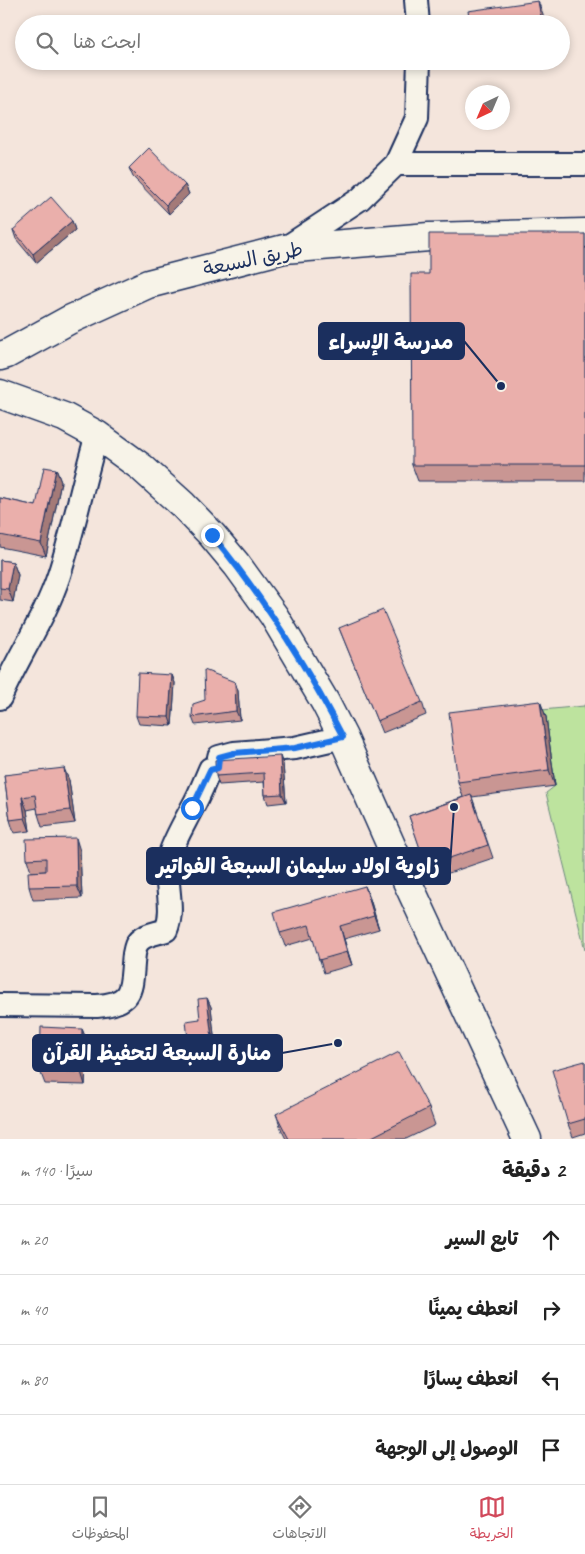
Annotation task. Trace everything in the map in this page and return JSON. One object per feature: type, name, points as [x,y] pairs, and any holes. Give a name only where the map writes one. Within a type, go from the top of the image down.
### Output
[{"type":"street","points":[[416,0],[417,15]]},
{"type":"street","points":[[284,249],[360,198],[396,164],[417,118],[420,70]]},
{"type":"street","points":[[396,164],[585,164]]},
{"type":"street","name":"طريق السبعة","points":[[0,356],[69,320],[148,284],[284,249],[429,237],[585,233]]},
{"type":"street","points":[[0,394],[64,417],[97,435],[141,467],[183,505],[212,535],[274,616],[325,702],[343,737],[413,894],[527,1139]]},
{"type":"street","points":[[0,698],[41,620],[59,575],[84,476],[97,435]]},
{"type":"street","points":[[0,1005],[97,1006],[112,1005],[123,1001],[129,992],[132,981],[135,947],[141,939],[166,930],[170,922],[167,875],[168,858],[210,770],[218,768],[219,757],[234,753],[295,748],[343,737]]},
{"type":"green space","points":[[585,704],[585,950],[546,793],[555,786],[546,717],[542,710],[584,706]]},
{"type":"building","points":[[538,1],[540,15],[469,15],[468,11]]},
{"type":"building","points":[[149,148],[185,185],[166,205],[129,168]]},
{"type":"building","points":[[51,197],[72,221],[33,254],[13,230]]},
{"type":"building","points":[[429,234],[585,234],[585,465],[412,465],[411,274],[429,274]]},
{"type":"building","points":[[44,467],[56,469],[41,543],[0,535],[0,498],[36,506]]},
{"type":"building","points":[[0,560],[13,562],[8,589],[0,588]]},
{"type":"building","points":[[383,610],[422,702],[377,721],[339,628]]},
{"type":"building","points":[[204,670],[235,682],[236,711],[192,717],[193,704],[205,700]]},
{"type":"building","points":[[138,673],[172,675],[169,717],[136,716]]},
{"type":"building","points":[[540,701],[549,770],[458,782],[449,712]]},
{"type":"building","points":[[280,756],[282,794],[265,795],[264,773],[216,776],[215,760]]},
{"type":"building","points":[[64,768],[70,810],[38,814],[35,795],[22,797],[25,818],[10,820],[4,775]]},
{"type":"building","points":[[471,795],[488,845],[426,866],[409,816]]},
{"type":"building","points":[[76,838],[77,886],[29,887],[28,872],[46,871],[46,858],[27,859],[26,839]]},
{"type":"building","points":[[365,886],[374,916],[340,926],[347,952],[319,960],[309,925],[280,933],[274,912]]},
{"type":"building","points":[[207,998],[214,1054],[190,1057],[186,1021],[200,1019],[198,999]]},
{"type":"building","points":[[41,1027],[82,1029],[81,1072],[40,1071]]},
{"type":"building","points":[[399,1052],[429,1108],[368,1139],[289,1139],[276,1114]]},
{"type":"building","points":[[585,1061],[585,1119],[568,1124],[552,1070]]},
{"type":"place","name":"مدرسة الإسراء","points":[[501,386]]},
{"type":"place","name":"زاوية اولاد سليمان السبعة الفواتير","points":[[454,807]]},
{"type":"place","name":"منارة السبعة لتحفيظ القرآن","points":[[338,1043]]},
{"type":"route","points":[[192,808],[210,770],[218,768],[219,757],[234,753],[295,748],[343,737],[325,702],[274,616],[237,565],[212,535]]}]
